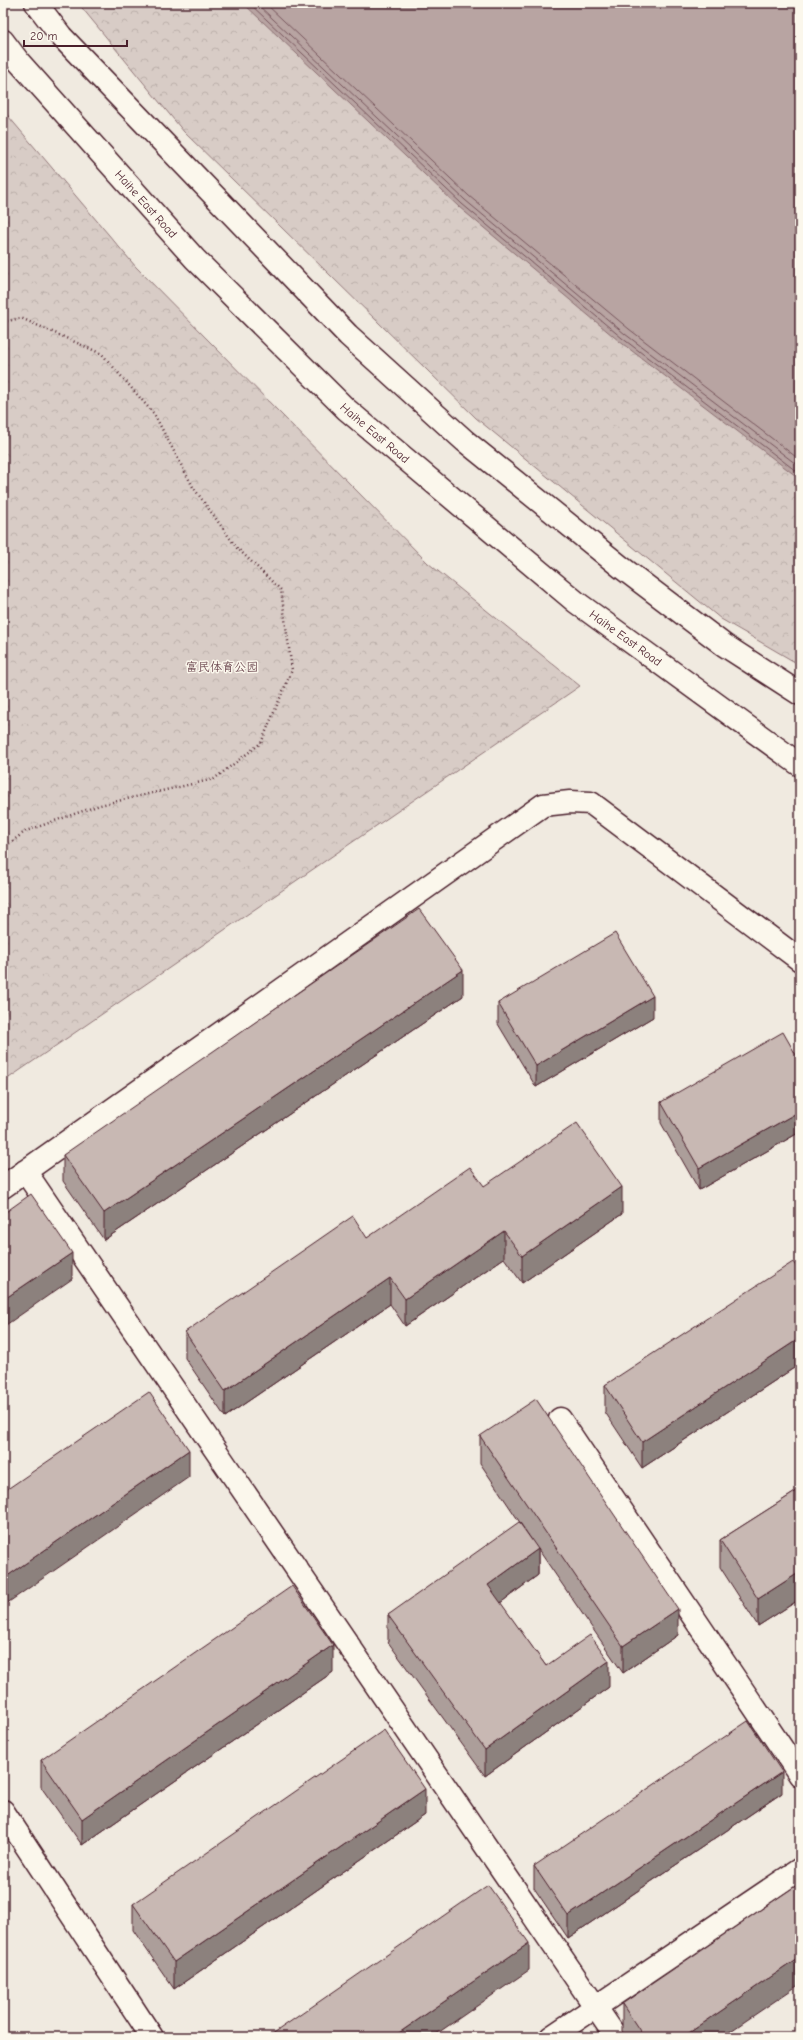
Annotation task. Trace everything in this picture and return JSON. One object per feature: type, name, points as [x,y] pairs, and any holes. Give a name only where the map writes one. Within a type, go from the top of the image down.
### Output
[{"type":"street","points":[[36,3],[61,36],[348,335],[465,441],[621,567],[724,645],[800,694]]},
{"type":"street","name":"Haihe East Road","points":[[3,41],[19,62],[195,259],[346,409],[576,602],[800,765]]},
{"type":"street","points":[[3,1187],[543,805],[570,802],[591,803],[800,960]]},
{"type":"street","points":[[24,1171],[616,2037]]},
{"type":"street","points":[[560,1419],[800,1775]]},
{"type":"street","points":[[3,1811],[152,2037]]},
{"type":"street","points":[[550,2037],[800,1869]]},
{"type":"path","points":[[3,322],[21,318],[102,354],[154,414],[193,487],[238,548],[281,590],[292,670],[261,743],[214,779],[100,805],[26,831],[3,848]]},
{"type":"green space","points":[[78,3],[800,3],[800,665],[721,619],[476,418],[184,132]]},
{"type":"green space","name":"富民体育公园","points":[[3,110],[136,267],[428,563],[580,686],[3,1082]]},
{"type":"water","points":[[243,3],[800,3],[800,479],[619,341],[459,207]]},
{"type":"building","points":[[419,909],[463,970],[104,1213],[63,1155]]},
{"type":"building","points":[[615,933],[653,996],[536,1066],[498,1003]]},
{"type":"building","points":[[783,1032],[800,1062],[800,1111],[699,1168],[661,1102]]},
{"type":"building","points":[[577,1123],[622,1187],[522,1256],[504,1231],[405,1299],[390,1278],[225,1391],[185,1332],[353,1216],[367,1238],[470,1167],[484,1186]]},
{"type":"building","points":[[31,1194],[72,1253],[3,1300],[3,1214]]},
{"type":"building","points":[[793,1262],[800,1272],[800,1338],[642,1442],[605,1385]]},
{"type":"building","points":[[149,1392],[189,1450],[3,1579],[3,1492]]},
{"type":"building","points":[[536,1399],[678,1609],[623,1646],[480,1436]]},
{"type":"building","points":[[800,1489],[800,1572],[758,1599],[720,1540]]},
{"type":"building","points":[[519,1522],[538,1549],[488,1585],[546,1666],[590,1635],[609,1661],[485,1750],[388,1615]]},
{"type":"building","points":[[292,1586],[333,1645],[82,1819],[41,1760]]},
{"type":"building","points":[[748,1721],[782,1772],[568,1916],[534,1866]]},
{"type":"building","points":[[384,1730],[425,1789],[174,1962],[133,1904]]},
{"type":"building","points":[[800,1883],[800,1957],[683,2037],[644,2037],[622,2004]]},
{"type":"building","points":[[488,1885],[529,1943],[393,2037],[268,2037]]}]
